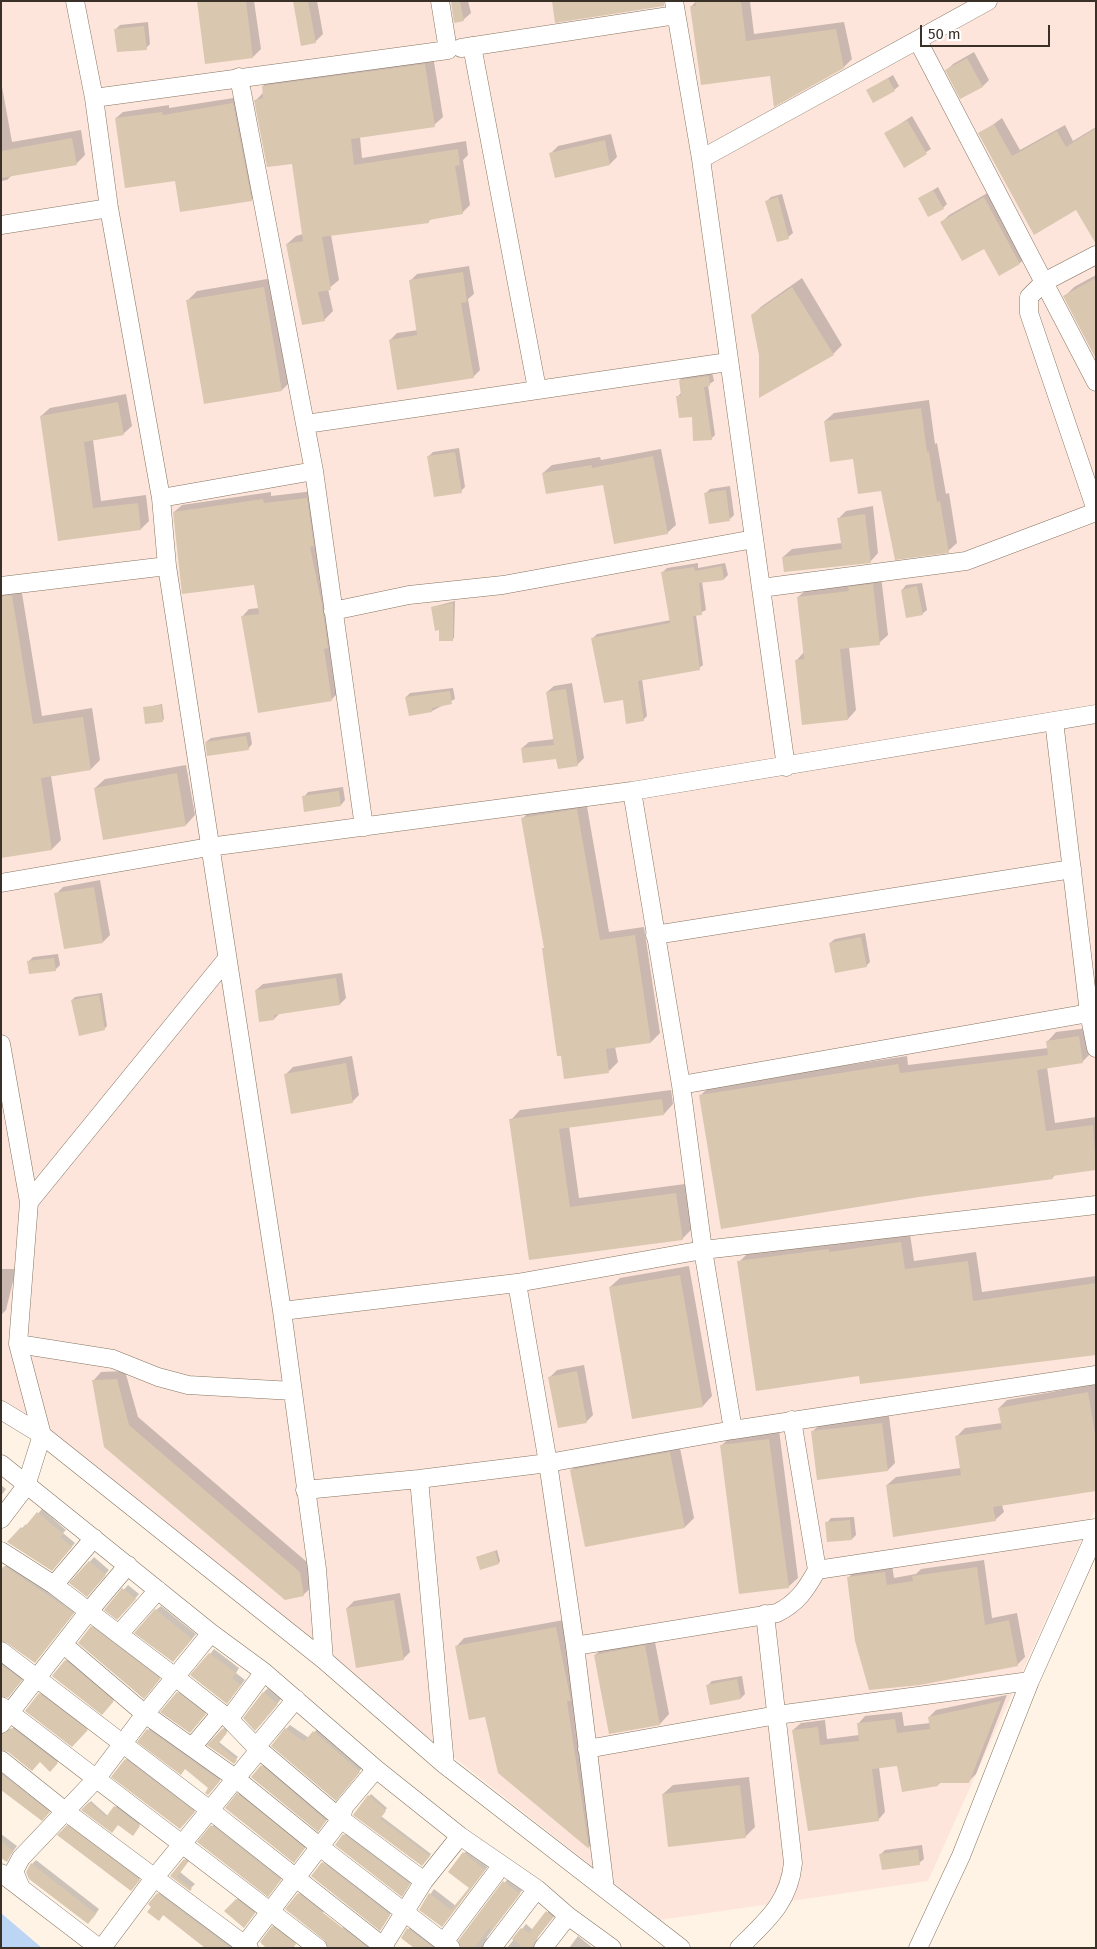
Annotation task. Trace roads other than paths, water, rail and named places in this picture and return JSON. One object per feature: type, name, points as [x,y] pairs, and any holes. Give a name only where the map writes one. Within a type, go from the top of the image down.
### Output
[{"type":"street","points":[[75,1],[94,98],[109,208],[161,498],[167,566],[226,960],[282,1311],[317,1569],[324,1660]]},
{"type":"street","points":[[440,1],[448,50]]},
{"type":"street","points":[[701,159],[988,1]]},
{"type":"street","points":[[94,98],[239,76],[448,50],[674,8],[701,159],[786,767]]},
{"type":"street","points":[[918,41],[1096,382]]},
{"type":"street","points":[[472,46],[537,389]]},
{"type":"street","points":[[239,76],[314,471],[364,827]]},
{"type":"street","points":[[1,225],[109,208]]},
{"type":"street","points":[[761,588],[966,560],[1096,511],[1029,313],[1029,297],[1044,282],[1096,255]]},
{"type":"street","points":[[306,424],[728,362]]},
{"type":"street","points":[[161,498],[314,471]]},
{"type":"street","points":[[333,611],[409,595],[503,586],[754,539]]},
{"type":"street","points":[[1,586],[167,566]]},
{"type":"street","points":[[1,883],[209,847],[632,791],[786,767],[1096,714]]},
{"type":"street","points":[[1054,721],[1089,1013],[1096,1048]]},
{"type":"street","points":[[632,791],[681,1085],[702,1250],[733,1430]]},
{"type":"street","points":[[655,935],[1072,869]]},
{"type":"street","points":[[29,1202],[226,960]]},
{"type":"street","points":[[681,1085],[1089,1013]]},
{"type":"street","points":[[1,1044],[29,1202],[18,1344],[42,1435],[26,1486],[1,1519]]},
{"type":"street","points":[[282,1311],[517,1283],[702,1250],[1096,1205]]},
{"type":"street","points":[[517,1283],[548,1463],[575,1646],[605,1888]]},
{"type":"street","points":[[18,1344],[113,1359],[158,1377],[188,1385],[293,1391]]},
{"type":"street","points":[[305,1490],[420,1479],[548,1463],[792,1420],[1096,1374]]},
{"type":"street","points":[[1,1410],[42,1435],[324,1660],[445,1765],[681,1948]]},
{"type":"street","points":[[575,1646],[777,1613],[796,1603],[807,1589],[816,1570],[792,1420]]},
{"type":"street","points":[[1,1464],[210,1633],[264,1672],[376,1769],[460,1836],[537,1889],[601,1944]]},
{"type":"street","points":[[420,1479],[445,1765]]},
{"type":"street","points":[[816,1570],[1096,1528]]},
{"type":"street","points":[[918,1948],[961,1856],[1030,1681],[1096,1533]]},
{"type":"street","points":[[54,1585],[94,1538]]},
{"type":"street","points":[[1,1551],[54,1585],[225,1716],[256,1747],[341,1819],[424,1881]]},
{"type":"street","points":[[128,1565],[89,1611],[38,1678],[4,1714],[96,1779],[318,1948]]},
{"type":"street","points":[[119,1634],[158,1590]]},
{"type":"street","points":[[739,1948],[780,1906],[791,1882],[793,1863],[791,1831],[765,1614]]},
{"type":"street","points":[[21,1888],[14,1871],[21,1858],[96,1779],[121,1744],[210,1633]]},
{"type":"street","points":[[64,1645],[145,1714],[193,1746],[235,1778],[402,1912],[448,1945],[502,1865]]},
{"type":"street","points":[[1,1651],[211,1811],[384,1947],[402,1912],[460,1836]]},
{"type":"street","points":[[193,1746],[225,1716],[264,1672]]},
{"type":"street","points":[[587,1749],[776,1715],[1030,1681]]},
{"type":"street","points":[[1,1873],[100,1948],[155,1877],[211,1811],[254,1755],[256,1747],[296,1699]]},
{"type":"street","points":[[1,1760],[65,1811],[155,1877],[245,1947],[341,1819],[344,1807],[376,1769]]},
{"type":"street","points":[[492,1948],[537,1889]]},
{"type":"street","points":[[543,1948],[568,1916]]},
{"type":"water","points":[[1,1913],[42,1948],[1,1948]]}]
